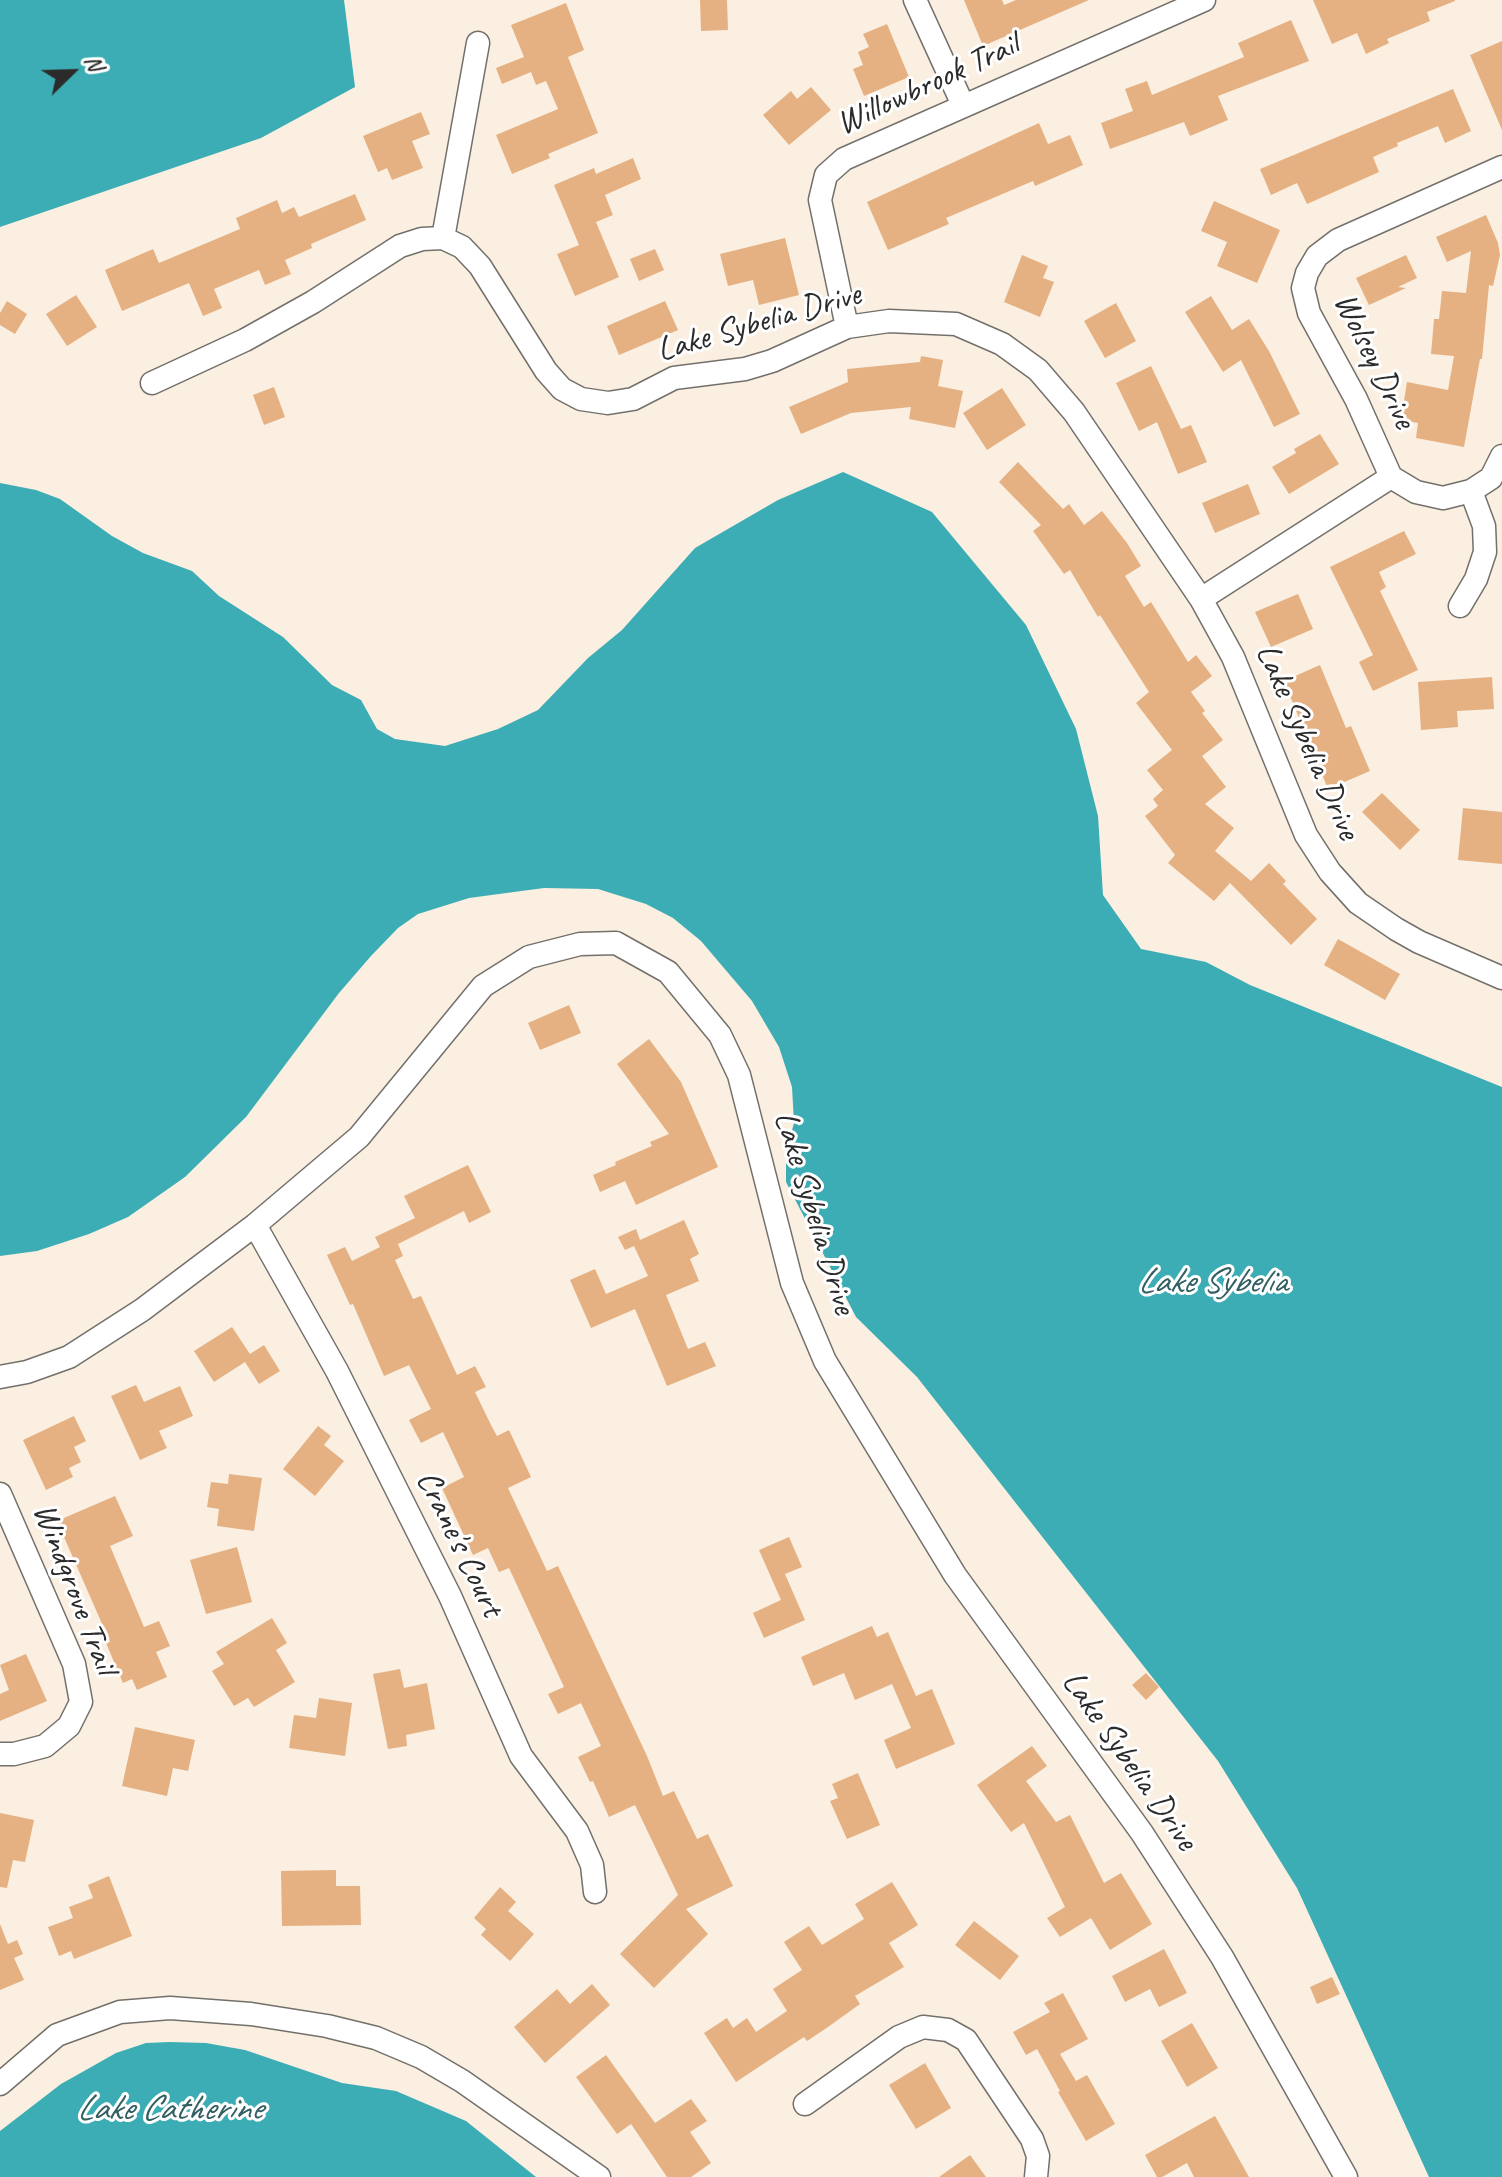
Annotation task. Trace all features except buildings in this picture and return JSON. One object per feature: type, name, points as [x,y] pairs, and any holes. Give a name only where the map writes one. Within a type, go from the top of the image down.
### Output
[{"type":"street","points":[[915,0],[963,105]]},
{"type":"street","name":"Willowbrook Trail","points":[[847,327],[820,200],[826,175],[844,159],[1204,0]]},
{"type":"street","points":[[152,383],[245,340],[313,302],[400,246],[422,239],[443,238],[478,43]]},
{"type":"street","name":"Wolsey Drive","points":[[1201,599],[1391,477],[1356,399],[1309,313],[1303,288],[1317,256],[1338,240],[1502,167]]},
{"type":"street","name":"Lake Sybelia Drive","points":[[443,238],[462,247],[480,266],[546,371],[562,389],[581,399],[608,403],[633,399],[674,378],[745,369],[772,361],[847,327],[889,321],[956,324],[1002,344],[1038,370],[1074,412],[1201,599],[1233,657],[1306,835],[1330,872],[1358,903],[1396,929],[1502,978]]},
{"type":"street","points":[[1391,477],[1416,492],[1443,498],[1471,491],[1491,478],[1502,456]]},
{"type":"street","points":[[1460,606],[1476,579],[1485,552],[1484,526],[1471,491]]},
{"type":"street","name":"Lake Sybelia Drive","points":[[0,1377],[27,1372],[69,1357],[142,1310],[255,1225],[359,1137],[483,986],[529,957],[580,944],[616,943],[668,972],[720,1035],[739,1075],[792,1283],[825,1361],[955,1575],[1142,1833],[1222,1957],[1346,2177]]},
{"type":"street","name":"Crane's Court","points":[[255,1225],[337,1371],[450,1596],[521,1756],[577,1831],[592,1865],[595,1892]]},
{"type":"street","name":"Windgrove Trail","points":[[0,1494],[74,1664],[81,1702],[69,1726],[45,1746],[14,1754],[0,1754]]},
{"type":"street","points":[[0,2084],[57,2035],[120,2012],[170,2008],[251,2014],[327,2026],[376,2038],[421,2057],[462,2081],[599,2177]]},
{"type":"street","points":[[805,2104],[899,2037],[923,2027],[948,2030],[966,2040],[1032,2139],[1038,2156],[1036,2177]]},
{"type":"water","points":[[0,0],[344,0],[355,87],[261,138],[0,227]]},
{"type":"water","name":"Lake Sybelia","points":[[843,472],[932,512],[1026,625],[1076,729],[1098,816],[1103,895],[1141,949],[1206,962],[1250,985],[1502,1087],[1502,2177],[1429,2177],[1297,1888],[1218,1761],[917,1377],[856,1317],[786,1182],[786,1152],[794,1123],[792,1087],[779,1047],[752,1001],[701,941],[673,918],[646,904],[598,889],[544,888],[469,898],[418,914],[398,928],[371,956],[339,993],[246,1117],[185,1177],[128,1217],[89,1234],[37,1251],[0,1256],[0,483],[36,490],[60,499],[112,536],[143,553],[192,571],[219,596],[283,637],[332,685],[361,700],[377,729],[395,739],[445,746],[498,729],[538,710],[588,658],[622,630],[695,548],[778,500]]},
{"type":"water","name":"Lake Catherine","points":[[146,2043],[206,2043],[245,2050],[342,2083],[396,2091],[466,2121],[536,2177],[0,2177],[0,2131],[61,2084],[116,2053]]}]
